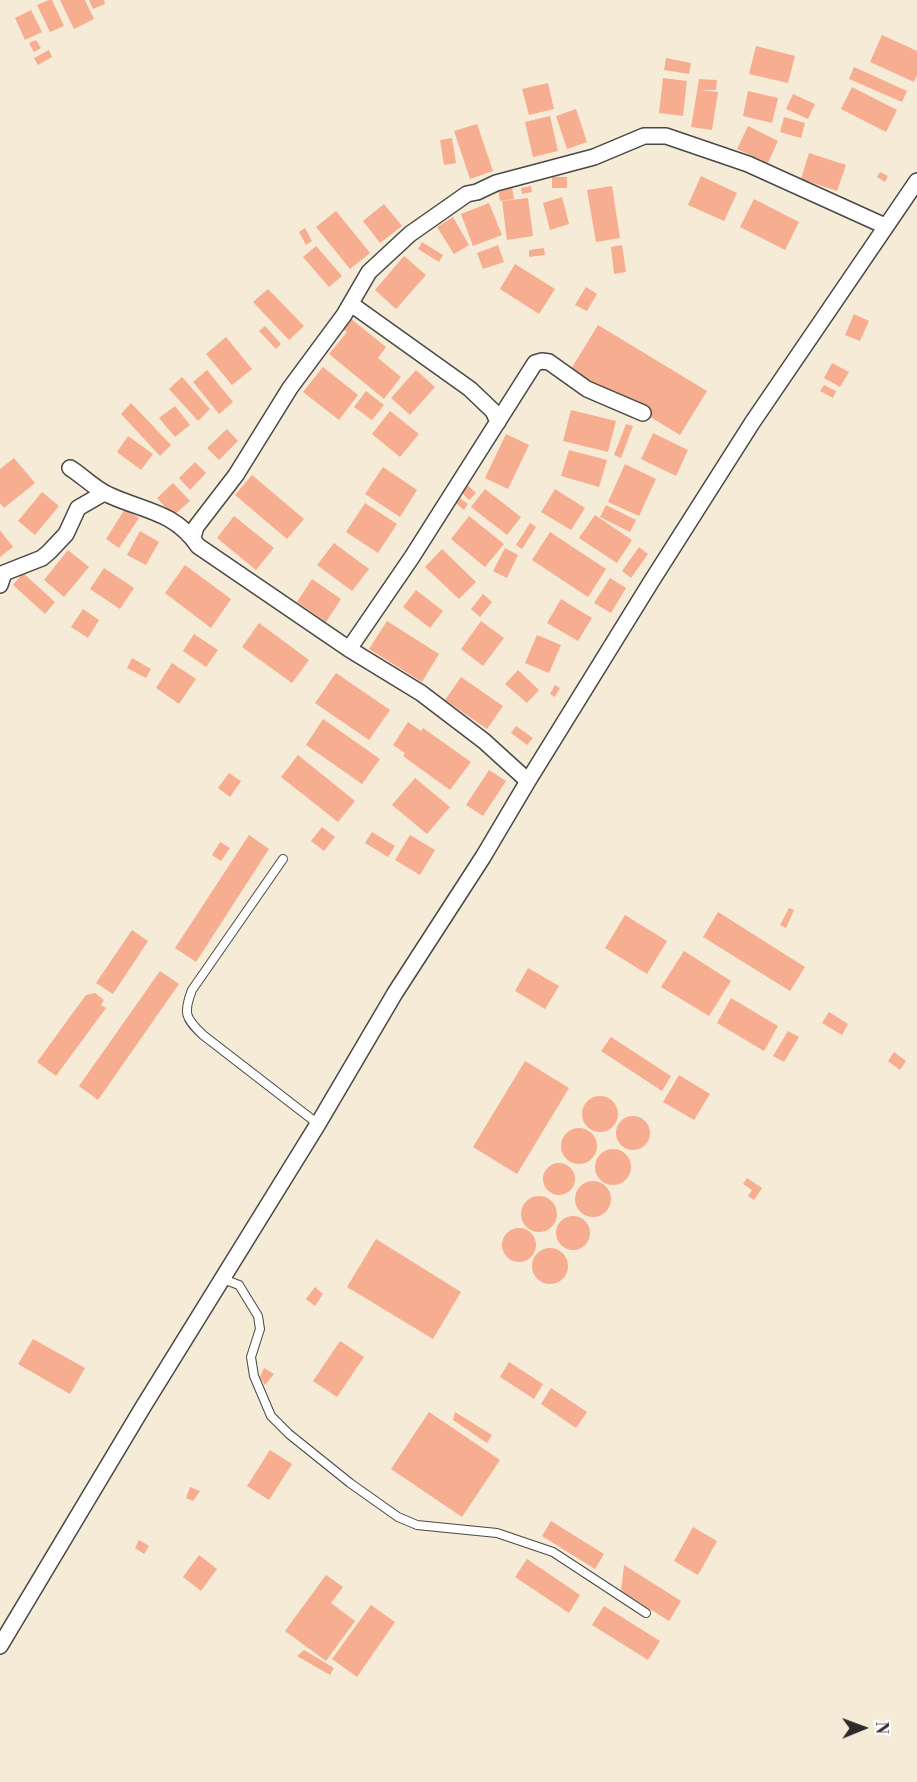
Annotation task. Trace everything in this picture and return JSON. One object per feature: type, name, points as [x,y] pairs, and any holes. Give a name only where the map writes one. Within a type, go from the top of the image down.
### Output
[{"type":"street","points":[[193,537],[196,527],[236,475],[290,388],[351,304],[373,268],[410,234],[467,194],[496,183],[594,157],[644,136],[666,136],[748,164],[885,226]]},
{"type":"street","points":[[0,1646],[137,1416],[318,1124],[395,993],[483,857],[651,582],[752,423],[917,181]]},
{"type":"street","points":[[351,304],[470,389],[493,411],[498,422]]},
{"type":"street","points":[[349,649],[412,557],[535,363],[549,362],[587,389],[643,413]]},
{"type":"street","points":[[70,468],[104,493],[161,513],[193,537],[198,546],[349,649],[421,693],[484,741],[528,781]]},
{"type":"street","points":[[0,585],[4,573],[29,564],[49,552],[66,534],[78,508],[104,493]]},
{"type":"lane","points":[[283,860],[192,990],[186,1006],[188,1021],[202,1035],[318,1124]]},
{"type":"lane","points":[[223,1279],[239,1285],[258,1316],[260,1329],[251,1357],[254,1376],[271,1416],[289,1434],[350,1483],[398,1517],[417,1525],[497,1533],[553,1552],[645,1612]]},
{"type":"building","points":[[52,0],[64,26],[50,32],[37,5]]},
{"type":"building","points":[[60,0],[85,0],[94,19],[74,29]]},
{"type":"building","points":[[89,0],[104,0],[105,4],[93,9]]},
{"type":"building","points":[[31,10],[42,32],[25,40],[15,18]]},
{"type":"building","points":[[882,35],[917,51],[917,75],[914,82],[870,62]]},
{"type":"building","points":[[36,40],[41,48],[34,52],[29,43]]},
{"type":"building","points":[[756,46],[795,56],[788,83],[749,74]]},
{"type":"building","points":[[49,50],[52,57],[38,65],[34,58]]},
{"type":"building","points":[[666,58],[691,63],[689,74],[664,70]]},
{"type":"building","points":[[854,67],[907,91],[902,102],[849,79]]},
{"type":"building","points":[[663,78],[687,81],[683,116],[659,113]]},
{"type":"building","points":[[699,79],[717,80],[716,90],[700,90],[718,92],[712,130],[691,127]]},
{"type":"building","points":[[548,83],[554,109],[529,115],[522,89]]},
{"type":"building","points":[[852,87],[897,110],[886,132],[841,109]]},
{"type":"building","points":[[748,91],[778,98],[772,123],[743,116]]},
{"type":"building","points":[[793,94],[815,104],[808,119],[786,109]]},
{"type":"building","points":[[576,109],[587,142],[567,149],[556,116]]},
{"type":"building","points":[[550,116],[558,151],[533,157],[525,122]]},
{"type":"building","points":[[784,117],[805,123],[801,138],[780,132]]},
{"type":"building","points":[[477,124],[493,171],[470,179],[454,131]]},
{"type":"building","points":[[748,126],[778,141],[768,163],[737,149]]},
{"type":"building","points":[[452,138],[456,163],[444,165],[440,140]]},
{"type":"building","points":[[809,153],[846,165],[837,191],[801,179]]},
{"type":"building","points":[[880,172],[888,176],[885,182],[877,177]]},
{"type":"building","points":[[701,176],[737,193],[724,221],[688,205]]},
{"type":"building","points":[[552,177],[567,177],[567,188],[552,188]]},
{"type":"building","points":[[531,186],[532,192],[522,194],[521,188]]},
{"type":"building","points":[[612,186],[620,238],[596,242],[587,190]]},
{"type":"building","points":[[512,187],[514,199],[500,201],[498,189]]},
{"type":"building","points":[[562,197],[569,224],[550,230],[543,203]]},
{"type":"building","points":[[528,198],[533,236],[507,240],[502,201]]},
{"type":"building","points":[[754,199],[799,222],[785,250],[740,227]]},
{"type":"building","points":[[489,203],[502,235],[473,246],[461,214]]},
{"type":"building","points":[[384,204],[402,226],[380,243],[363,221]]},
{"type":"building","points":[[336,211],[370,253],[350,269],[316,227]]},
{"type":"building","points":[[453,217],[469,245],[454,254],[437,227]]},
{"type":"building","points":[[305,228],[312,241],[306,245],[299,232]]},
{"type":"building","points":[[422,242],[443,255],[439,262],[418,249]]},
{"type":"building","points":[[498,245],[504,262],[483,269],[477,253]]},
{"type":"building","points":[[622,245],[626,272],[614,274],[611,247]]},
{"type":"building","points":[[316,246],[342,276],[329,287],[303,257]]},
{"type":"building","points":[[544,248],[545,255],[529,257],[529,250]]},
{"type":"building","points":[[404,256],[426,275],[396,309],[375,290]]},
{"type":"building","points":[[515,264],[555,289],[539,314],[500,289]]},
{"type":"building","points":[[586,287],[597,294],[587,311],[575,305]]},
{"type":"building","points":[[268,289],[304,326],[289,340],[253,302]]},
{"type":"building","points":[[854,314],[869,321],[860,341],[845,335]]},
{"type":"building","points":[[350,318],[386,347],[378,358],[401,377],[384,399],[329,354],[347,332],[342,329]]},
{"type":"building","points":[[598,325],[707,391],[680,435],[571,369]]},
{"type":"building","points":[[265,326],[281,344],[276,349],[259,331]]},
{"type":"building","points":[[226,337],[252,369],[232,385],[206,354]]},
{"type":"building","points":[[832,363],[849,372],[840,387],[824,378]]},
{"type":"building","points":[[323,367],[358,395],[339,420],[303,392]]},
{"type":"building","points":[[207,370],[233,402],[219,414],[193,382]]},
{"type":"building","points":[[416,370],[435,387],[410,415],[391,398]]},
{"type":"building","points":[[182,377],[210,409],[198,421],[169,389]]},
{"type":"building","points":[[824,385],[836,391],[833,398],[820,391]]},
{"type":"building","points":[[366,391],[384,405],[372,420],[354,407]]},
{"type":"building","points":[[131,403],[171,445],[160,456],[121,414]]},
{"type":"building","points":[[175,406],[190,425],[175,437],[159,418]]},
{"type":"building","points":[[571,410],[616,421],[608,452],[563,441]]},
{"type":"building","points":[[390,411],[419,434],[400,457],[372,434]]},
{"type":"building","points":[[626,424],[633,426],[621,458],[614,455]]},
{"type":"building","points":[[227,429],[238,441],[219,460],[207,448]]},
{"type":"building","points":[[653,433],[688,450],[676,476],[641,459]]},
{"type":"building","points":[[506,434],[529,445],[508,489],[485,478]]},
{"type":"building","points":[[128,436],[153,454],[141,470],[117,452]]},
{"type":"building","points":[[569,450],[607,460],[599,487],[561,476]]},
{"type":"building","points":[[14,458],[35,483],[4,508],[0,503],[0,469]]},
{"type":"building","points":[[195,462],[206,473],[190,490],[179,478]]},
{"type":"building","points":[[625,464],[656,479],[639,516],[608,502]]},
{"type":"building","points":[[383,467],[417,490],[400,517],[365,494]]},
{"type":"building","points":[[252,475],[304,519],[287,539],[235,495]]},
{"type":"building","points":[[463,481],[476,493],[469,500],[457,488]]},
{"type":"building","points":[[173,483],[190,501],[173,516],[157,498]]},
{"type":"building","points":[[485,489],[521,517],[507,535],[471,507]]},
{"type":"building","points":[[555,489],[585,508],[571,530],[541,512]]},
{"type":"building","points":[[42,492],[59,506],[35,535],[18,521]]},
{"type":"building","points":[[455,494],[468,504],[464,510],[451,499]]},
{"type":"building","points":[[365,503],[397,524],[378,553],[346,532]]},
{"type":"building","points":[[606,505],[636,520],[630,532],[600,517]]},
{"type":"building","points":[[125,509],[139,518],[119,548],[106,539]]},
{"type":"building","points":[[595,515],[632,540],[617,563],[579,538]]},
{"type":"building","points":[[234,516],[274,548],[256,570],[217,538]]},
{"type":"building","points":[[469,516],[504,544],[485,567],[451,539]]},
{"type":"building","points":[[530,523],[536,527],[522,549],[516,545]]},
{"type":"building","points":[[0,530],[13,547],[0,557]]},
{"type":"building","points":[[140,531],[159,542],[146,565],[127,555]]},
{"type":"building","points":[[550,532],[606,569],[588,597],[532,560]]},
{"type":"building","points":[[334,543],[369,569],[352,591],[317,565]]},
{"type":"building","points":[[639,547],[648,554],[631,578],[622,571]]},
{"type":"building","points":[[505,548],[518,555],[507,578],[493,571]]},
{"type":"building","points":[[442,549],[476,582],[459,599],[425,567]]},
{"type":"building","points":[[68,550],[89,567],[64,597],[44,580]]},
{"type":"building","points":[[185,565],[231,599],[211,628],[165,593]]},
{"type":"building","points":[[104,568],[134,588],[120,609],[90,589]]},
{"type":"building","points":[[23,573],[55,602],[45,614],[13,585]]},
{"type":"building","points":[[610,578],[626,588],[611,613],[594,603]]},
{"type":"building","points":[[312,579],[341,599],[326,622],[297,602]]},
{"type":"building","points":[[416,590],[443,611],[430,628],[403,607]]},
{"type":"building","points":[[483,594],[492,602],[480,617],[471,609]]},
{"type":"building","points":[[561,599],[592,618],[578,641],[547,623]]},
{"type":"building","points":[[83,609],[99,620],[88,638],[71,627]]},
{"type":"building","points":[[387,621],[439,654],[422,682],[369,649]]},
{"type":"building","points":[[481,621],[504,638],[483,666],[461,649]]},
{"type":"building","points":[[259,623],[309,660],[292,683],[242,647]]},
{"type":"building","points":[[194,634],[218,650],[206,667],[183,651]]},
{"type":"building","points":[[537,635],[561,645],[549,673],[525,663]]},
{"type":"building","points":[[132,658],[151,669],[146,678],[127,668]]},
{"type":"building","points":[[172,663],[196,679],[179,704],[156,688]]},
{"type":"building","points":[[518,670],[539,690],[527,703],[505,684]]},
{"type":"building","points":[[336,673],[390,710],[369,740],[315,703]]},
{"type":"building","points":[[461,677],[503,706],[487,729],[445,700]]},
{"type":"building","points":[[555,685],[560,688],[555,697],[550,694]]},
{"type":"building","points":[[323,719],[380,759],[362,784],[306,745]]},
{"type":"building","points":[[408,722],[421,731],[423,728],[471,762],[450,790],[403,756],[405,753],[393,745]]},
{"type":"building","points":[[516,726],[533,738],[527,745],[511,733]]},
{"type":"building","points":[[298,755],[355,801],[338,822],[281,777]]},
{"type":"building","points":[[489,770],[506,781],[483,816],[466,805]]},
{"type":"building","points":[[229,773],[241,781],[230,797],[218,788]]},
{"type":"building","points":[[415,778],[450,807],[427,834],[392,805]]},
{"type":"building","points":[[322,827],[335,837],[324,851],[311,841]]},
{"type":"building","points":[[372,832],[395,846],[388,857],[365,843]]},
{"type":"building","points":[[249,835],[269,849],[196,962],[175,948]]},
{"type":"building","points":[[410,835],[435,850],[420,875],[395,860]]},
{"type":"building","points":[[220,842],[230,848],[221,861],[212,855]]},
{"type":"building","points":[[789,908],[794,910],[786,928],[780,925]]},
{"type":"building","points":[[718,912],[805,967],[790,991],[703,937]]},
{"type":"building","points":[[625,915],[667,941],[647,974],[605,948]]},
{"type":"building","points":[[132,930],[148,941],[113,994],[96,983]]},
{"type":"building","points":[[684,951],[731,981],[709,1016],[661,987]]},
{"type":"building","points":[[528,968],[559,986],[545,1009],[515,991]]},
{"type":"building","points":[[160,971],[179,984],[98,1100],[79,1086]]},
{"type":"building","points":[[95,993],[104,1000],[101,1005],[106,1008],[56,1076],[37,1062],[86,995]]},
{"type":"building","points":[[731,998],[778,1026],[764,1051],[717,1023]]},
{"type":"building","points":[[829,1012],[848,1024],[842,1035],[822,1023]]},
{"type":"building","points":[[788,1031],[799,1037],[784,1062],[773,1056]]},
{"type":"building","points":[[611,1037],[671,1076],[662,1091],[601,1051]]},
{"type":"building","points":[[894,1052],[906,1061],[900,1070],[888,1061]]},
{"type":"building","points":[[525,1061],[569,1088],[517,1174],[473,1147]]},
{"type":"building","points":[[679,1075],[710,1094],[694,1120],[663,1102]]},
{"type":"building","points":[[600,1096],[613,1101],[618,1114],[613,1127],[600,1132],[587,1127],[582,1114],[587,1101]]},
{"type":"building","points":[[633,1116],[645,1121],[650,1133],[645,1145],[633,1150],[621,1145],[616,1133],[621,1121]]},
{"type":"building","points":[[579,1128],[592,1133],[597,1146],[592,1159],[579,1164],[566,1159],[561,1146],[566,1133]]},
{"type":"building","points":[[613,1149],[626,1154],[631,1167],[626,1180],[613,1185],[600,1180],[595,1167],[600,1154]]},
{"type":"building","points":[[559,1163],[570,1168],[575,1179],[570,1190],[559,1195],[548,1190],[543,1179],[548,1168]]},
{"type":"building","points":[[747,1178],[762,1188],[754,1200],[748,1196],[752,1190],[743,1184]]},
{"type":"building","points":[[593,1181],[605,1187],[611,1199],[605,1211],[593,1217],[581,1211],[575,1199],[581,1187]]},
{"type":"building","points":[[539,1196],[551,1202],[557,1214],[551,1226],[539,1232],[527,1226],[521,1214],[527,1202]]},
{"type":"building","points":[[573,1216],[585,1221],[590,1233],[585,1245],[573,1250],[561,1245],[556,1233],[561,1221]]},
{"type":"building","points":[[519,1228],[531,1233],[536,1245],[531,1257],[519,1262],[507,1257],[502,1245],[507,1233]]},
{"type":"building","points":[[376,1239],[461,1292],[433,1339],[347,1287]]},
{"type":"building","points":[[550,1248],[563,1253],[568,1266],[563,1279],[550,1284],[537,1279],[532,1266],[537,1253]]},
{"type":"building","points":[[315,1287],[323,1294],[315,1306],[306,1299]]},
{"type":"building","points":[[33,1339],[85,1368],[70,1394],[18,1364]]},
{"type":"building","points":[[340,1341],[364,1357],[337,1397],[313,1381]]},
{"type":"building","points":[[509,1362],[543,1384],[534,1399],[500,1377]]},
{"type":"building","points":[[264,1368],[274,1374],[265,1385],[260,1377]]},
{"type":"building","points":[[551,1388],[587,1412],[576,1428],[541,1404]]},
{"type":"building","points":[[429,1412],[500,1460],[462,1517],[391,1469]]},
{"type":"building","points":[[455,1412],[492,1435],[487,1443],[453,1420]]},
{"type":"building","points":[[270,1450],[292,1464],[269,1500],[247,1486]]},
{"type":"building","points":[[190,1487],[200,1491],[193,1501],[186,1498]]},
{"type":"building","points":[[551,1521],[604,1554],[595,1569],[542,1536]]},
{"type":"building","points":[[693,1527],[717,1541],[698,1575],[674,1561]]},
{"type":"building","points":[[139,1540],[149,1546],[144,1554],[135,1548]]},
{"type":"building","points":[[199,1555],[217,1569],[201,1591],[183,1577]]},
{"type":"building","points":[[527,1559],[580,1595],[569,1613],[515,1577]]},
{"type":"building","points":[[624,1565],[681,1601],[669,1621],[621,1591]]},
{"type":"building","points":[[326,1575],[343,1587],[331,1603],[355,1621],[326,1661],[285,1631]]},
{"type":"building","points":[[371,1605],[395,1622],[357,1677],[332,1659]]},
{"type":"building","points":[[604,1606],[660,1641],[648,1660],[592,1625]]},
{"type":"building","points":[[304,1650],[334,1668],[330,1675],[297,1656]]}]
